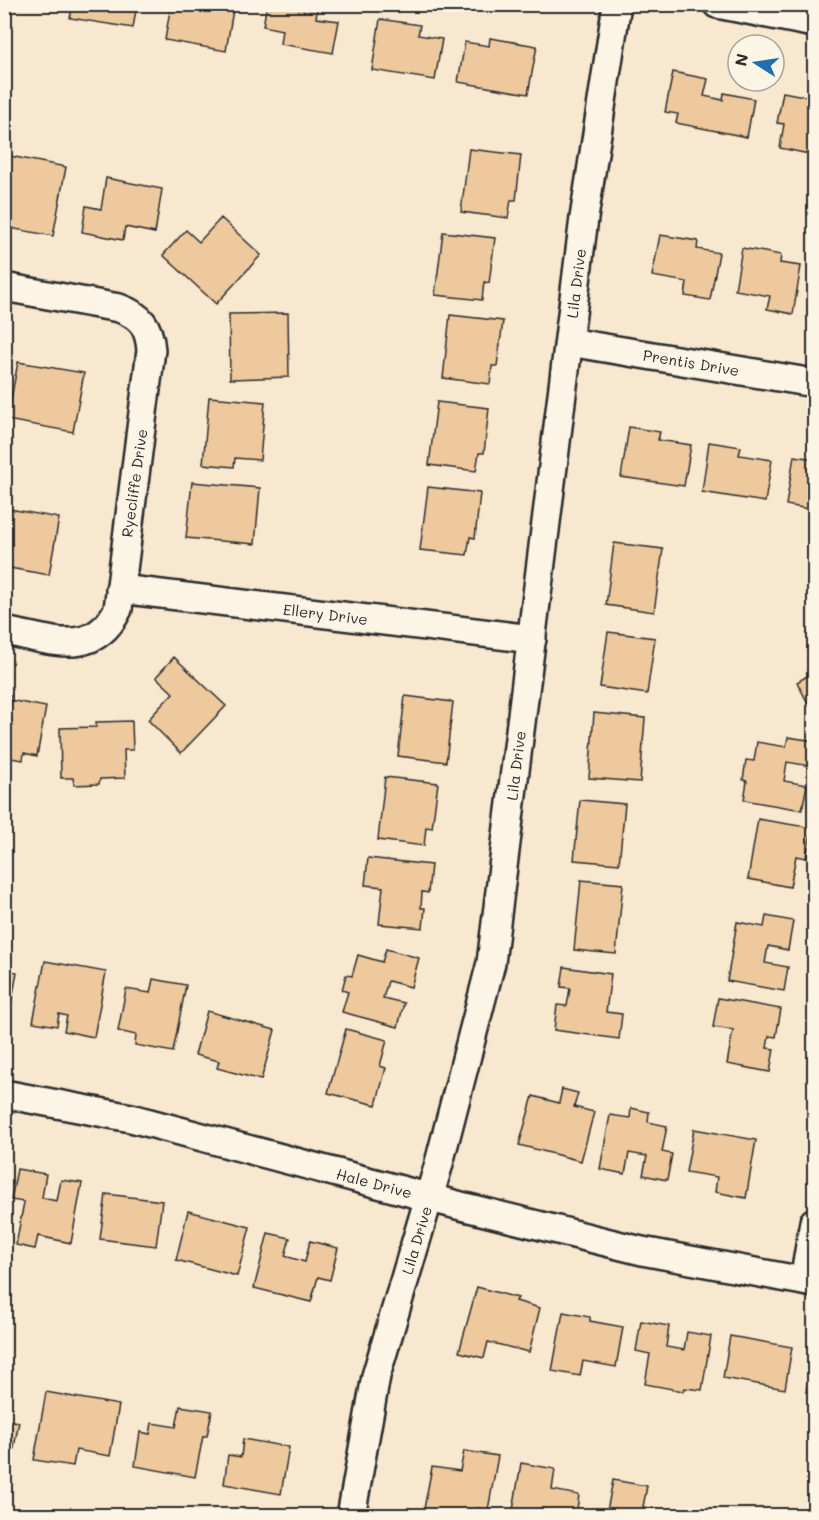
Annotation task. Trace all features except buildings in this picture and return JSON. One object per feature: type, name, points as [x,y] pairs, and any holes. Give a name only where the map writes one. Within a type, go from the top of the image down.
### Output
[{"type":"street","name":"Lila Drive","points":[[351,1515],[376,1376],[429,1197],[491,963],[585,208],[617,4]]},
{"type":"street","points":[[717,4],[814,22]]},
{"type":"street","name":"Ryecliffe Drive","points":[[4,287],[119,308],[133,313],[150,335],[151,350],[118,609],[110,624],[96,637],[82,642],[66,642],[4,631]]},
{"type":"street","name":"Prentis Drive","points":[[569,342],[814,383]]},
{"type":"street","name":"Ellery Drive","points":[[120,589],[532,639]]},
{"type":"street","name":"Hale Drive","points":[[4,1094],[131,1118],[642,1251],[809,1282]]},
{"type":"street","points":[[809,1282],[814,1222]]},
{"type":"path","points":[[649,11],[651,4]]}]
